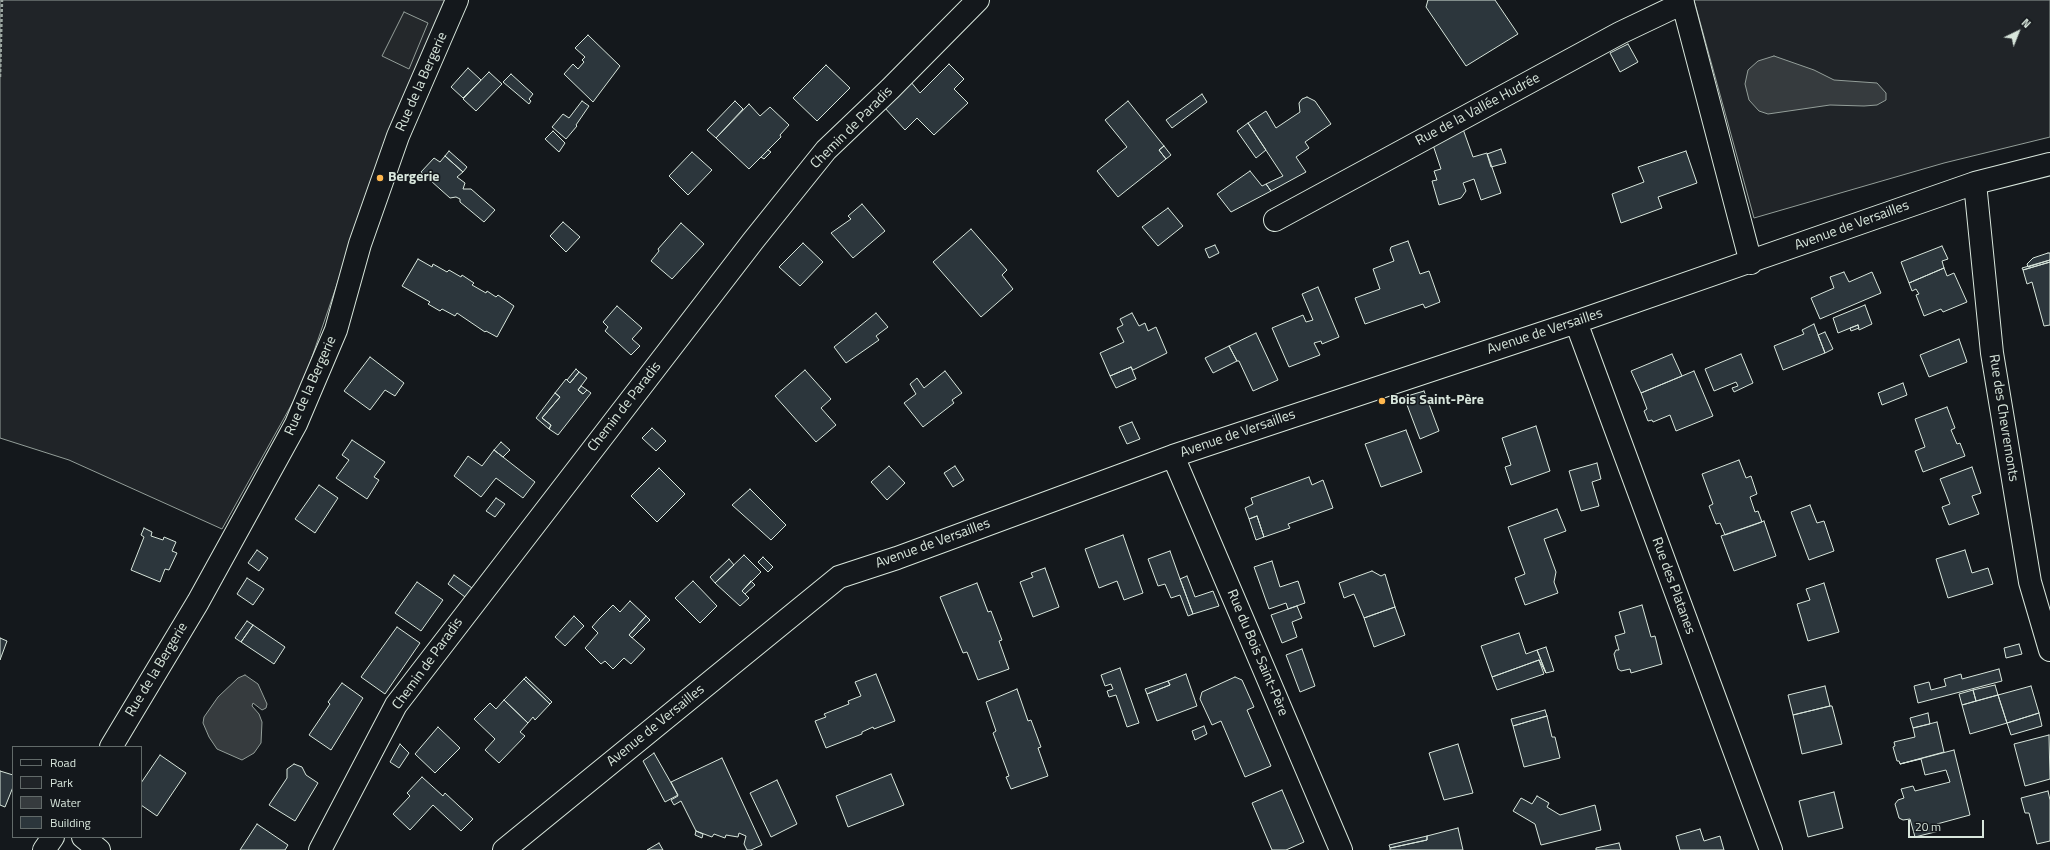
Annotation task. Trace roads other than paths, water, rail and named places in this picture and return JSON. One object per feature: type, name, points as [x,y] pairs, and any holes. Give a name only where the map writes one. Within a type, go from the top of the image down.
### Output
[{"type":"street","name":"Rue de la Bergerie","points":[[112,746],[198,602],[296,424],[336,330],[360,244],[398,136],[457,0]]},
{"type":"street","name":"Chemin de Paradis","points":[[320,850],[396,705],[729,272],[826,150],[890,89],[978,0]]},
{"type":"street","name":"Rue de la Vallée Hudrée","points":[[1275,220],[1620,33],[1682,2],[1751,262]]},
{"type":"street","name":"Avenue de Versailles","points":[[504,850],[840,577],[897,558],[1173,456],[1576,322],[1975,183],[2050,164]]},
{"type":"street","name":"Rue des Chevremonts","points":[[1975,183],[1992,353],[2030,582],[2050,650]]},
{"type":"street","name":"Rue des Platanes","points":[[1576,322],[1771,850]]},
{"type":"street","name":"Rue du Bois Saint-Père","points":[[1173,456],[1341,850]]},
{"type":"street","points":[[44,850],[52,838]]},
{"type":"street","points":[[84,838],[99,850]]},
{"type":"water","points":[[1774,56],[1814,70],[1834,80],[1877,83],[1886,93],[1886,100],[1877,105],[1830,105],[1768,114],[1759,111],[1749,100],[1745,84],[1748,70],[1758,61]]},
{"type":"water","points":[[245,675],[258,684],[267,704],[266,708],[262,710],[253,703],[252,706],[259,714],[262,722],[261,743],[254,753],[242,760],[217,749],[209,737],[203,723],[204,717],[218,697],[238,678]]},
{"type":"place","name":"Bergerie","points":[[380,178]]},
{"type":"place","name":"Bois Saint-Père","points":[[1382,401]]}]
